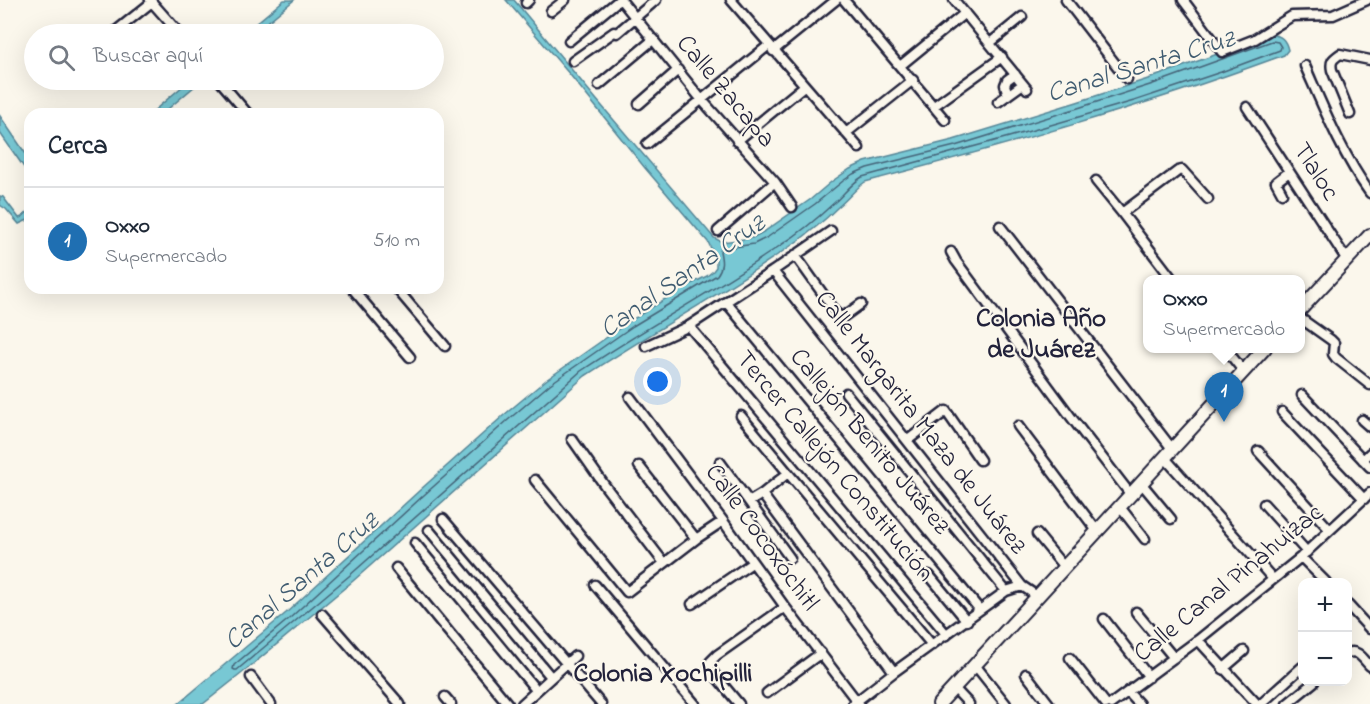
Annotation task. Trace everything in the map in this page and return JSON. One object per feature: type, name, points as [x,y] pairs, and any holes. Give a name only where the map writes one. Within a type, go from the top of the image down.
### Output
[{"type":"main road","points":[[1305,305],[1370,235]]},
{"type":"main road","points":[[939,704],[1261,353]]},
{"type":"street","points":[[551,11],[565,0]]},
{"type":"street","points":[[569,41],[620,0]]},
{"type":"street","name":"Calle Zacapa","points":[[620,0],[701,99],[775,182],[792,207]]},
{"type":"street","points":[[573,61],[614,32],[617,33],[656,0]]},
{"type":"street","points":[[730,0],[859,148]]},
{"type":"street","points":[[647,144],[701,99],[836,0]]},
{"type":"street","points":[[844,0],[945,120]]},
{"type":"street","points":[[954,0],[1025,86],[998,102]]},
{"type":"street","points":[[1066,0],[1127,79]]},
{"type":"street","points":[[1186,4],[1222,52],[1255,39],[1292,16],[1334,15],[1367,0]]},
{"type":"street","points":[[124,24],[151,1],[171,24]]},
{"type":"street","points":[[900,66],[965,13]]},
{"type":"street","points":[[990,42],[1022,17]]},
{"type":"street","points":[[599,84],[654,39]]},
{"type":"street","points":[[1350,114],[1331,64],[1333,59],[1340,54],[1370,60]]},
{"type":"street","points":[[934,106],[1002,57]]},
{"type":"street","points":[[1305,66],[1347,156],[1370,193]]},
{"type":"street","points":[[639,104],[678,70]]},
{"type":"street","points":[[1008,95],[1005,86],[1007,80],[1015,74]]},
{"type":"street","points":[[846,133],[913,81]]},
{"type":"street","points":[[737,141],[804,86]]},
{"type":"street","points":[[228,90],[243,108]]},
{"type":"street","name":"Tlaloc","points":[[1247,107],[1347,260]]},
{"type":"street","points":[[1122,213],[1182,170],[1208,199]]},
{"type":"street","points":[[1282,193],[1276,182],[1289,172]]},
{"type":"street","points":[[1096,181],[1170,275]]},
{"type":"street","points":[[718,231],[775,182]]},
{"type":"street","points":[[1000,226],[1169,454],[1273,579]]},
{"type":"street","points":[[646,346],[689,326],[831,231]]},
{"type":"street","points":[[951,252],[1131,495]]},
{"type":"street","points":[[795,255],[838,315],[843,317],[861,304]]},
{"type":"street","name":"Calle Margarita Maza de Juárez","points":[[773,271],[1022,586],[1037,596]]},
{"type":"street","points":[[357,294],[410,357]]},
{"type":"street","points":[[401,294],[445,346]]},
{"type":"street","name":"Callejón Benito Juárez","points":[[726,302],[980,610]]},
{"type":"street","points":[[1305,322],[1331,340],[1334,343],[1333,354],[1336,358],[1370,385]]},
{"type":"street","name":"Tercer Callejón Constitución","points":[[689,326],[947,634]]},
{"type":"street","points":[[1229,353],[1244,372]]},
{"type":"street","points":[[846,393],[1006,591]]},
{"type":"street","points":[[1302,395],[1370,467]]},
{"type":"street","name":"Calle Cocoxóchitl","points":[[630,397],[856,703]]},
{"type":"street","points":[[908,440],[946,411],[980,460]]},
{"type":"street","points":[[1282,412],[1367,496]]},
{"type":"street","points":[[741,416],[932,645]]},
{"type":"street","points":[[1362,420],[1370,427]]},
{"type":"street","points":[[1018,426],[1097,531]]},
{"type":"street","points":[[572,439],[664,563]]},
{"type":"street","points":[[1258,451],[1330,530]]},
{"type":"street","points":[[1363,460],[1370,453]]},
{"type":"street","points":[[720,462],[790,558]]},
{"type":"street","points":[[639,466],[696,539]]},
{"type":"street","points":[[749,502],[788,473]]},
{"type":"street","points":[[535,480],[627,592],[723,521]]},
{"type":"street","points":[[1142,484],[1171,519]]},
{"type":"street","points":[[762,494],[894,672]]},
{"type":"street","name":"Calle Canal Pinahuizac","points":[[1108,704],[1128,692],[1198,640],[1304,554],[1367,496]]},
{"type":"street","points":[[1264,504],[1323,578]]},
{"type":"street","points":[[1120,507],[1145,539]]},
{"type":"street","points":[[443,519],[601,704]]},
{"type":"street","points":[[429,530],[551,677]]},
{"type":"street","points":[[1037,534],[1064,567]]},
{"type":"street","points":[[415,543],[536,690]]},
{"type":"street","points":[[692,604],[752,563]]},
{"type":"street","points":[[396,568],[508,704]]},
{"type":"street","points":[[928,575],[966,621]]},
{"type":"street","points":[[595,585],[695,704]]},
{"type":"street","points":[[856,703],[894,672],[1006,591],[1022,586]]},
{"type":"street","points":[[739,704],[711,669],[710,662],[784,607]]},
{"type":"street","points":[[1352,610],[1370,629]]},
{"type":"street","points":[[1136,612],[1174,658]]},
{"type":"street","points":[[322,614],[399,704]]},
{"type":"street","points":[[1104,619],[1149,677]]},
{"type":"street","points":[[1198,640],[1223,669],[1259,704],[1298,670]]},
{"type":"street","points":[[1223,669],[1244,651]]},
{"type":"street","points":[[1352,651],[1358,652],[1370,666]]},
{"type":"street","points":[[767,693],[821,653]]},
{"type":"street","points":[[522,704],[575,656]]},
{"type":"street","points":[[1071,658],[1108,704]]},
{"type":"street","points":[[975,665],[1006,704]]},
{"type":"street","points":[[1026,674],[1049,704]]},
{"type":"street","points":[[251,677],[271,704]]},
{"type":"street","points":[[1287,704],[1308,686]]},
{"type":"street","points":[[954,688],[969,704]]},
{"type":"street","points":[[1128,692],[1139,704]]},
{"type":"water","points":[[284,0],[294,0],[265,24],[255,24]]},
{"type":"water","points":[[506,0],[514,0],[714,238],[722,242],[752,238],[765,231],[831,182],[865,162],[953,140],[1077,102],[1270,35],[1282,38],[1288,50],[1284,55],[1223,77],[1121,110],[865,182],[822,222],[792,245],[585,376],[353,581],[203,704],[178,704],[286,613],[420,490],[546,380],[630,321],[681,289],[707,276],[716,267],[716,259],[708,242]]},
{"type":"water","points":[[178,90],[190,90],[169,108],[157,108]]},
{"type":"water","points":[[0,116],[24,151],[24,167],[0,133]]},
{"type":"water","points":[[0,196],[19,218],[24,215],[24,222],[19,224],[0,205]]},
{"type":"place","name":"Oxxo","points":[[1224,422]]},
{"type":"district","name":"Colonia Año de Juárez","points":[[1041,334]]},
{"type":"district","name":"Colonia Xochipilli","points":[[663,674]]},
{"type":"water label","name":"Canal Santa Cruz","points":[[1141,67]]},
{"type":"water label","name":"Canal Santa Cruz","points":[[683,277]]},
{"type":"water label","name":"Canal Santa Cruz","points":[[302,582]]}]
